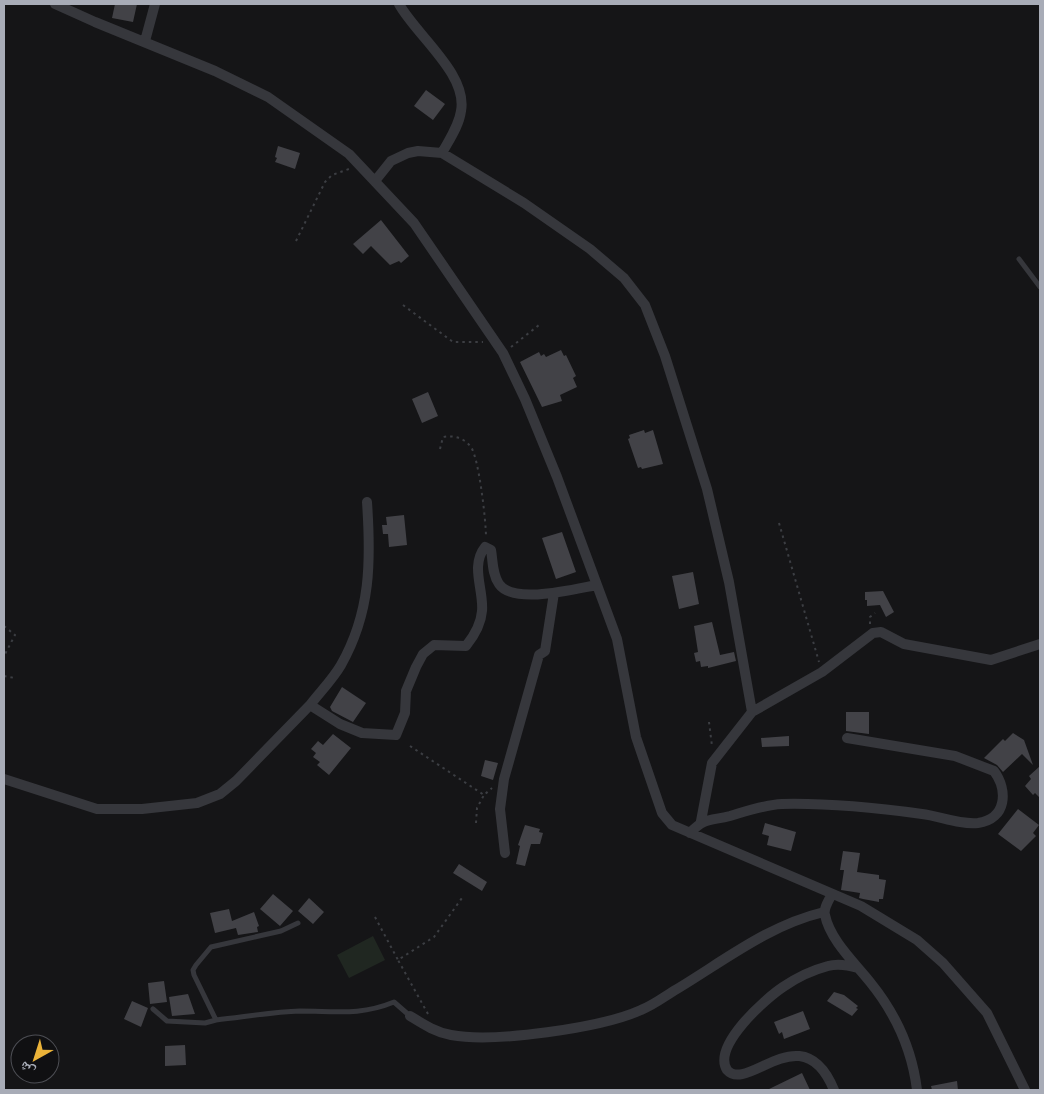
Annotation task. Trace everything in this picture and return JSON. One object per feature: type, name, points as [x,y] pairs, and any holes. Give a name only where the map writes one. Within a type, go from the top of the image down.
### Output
[{"type":"street","points":[[55,4],[238,81],[268,96],[330,139],[361,166],[414,222],[503,353],[554,468],[616,639],[636,737],[662,813],[672,825],[861,906],[917,940],[943,962],[987,1014],[1025,1090]]},
{"type":"street","points":[[144,41],[155,4]]},
{"type":"street","points":[[399,4],[410,23],[444,61],[459,88],[461,112],[457,126],[442,153]]},
{"type":"street","points":[[375,181],[391,161],[408,153],[418,151],[442,153],[524,203],[590,249],[624,278],[645,305],[665,356],[708,489],[729,582],[752,712]]},
{"type":"street","points":[[4,779],[97,809],[142,809],[196,803],[220,794],[236,781],[310,705],[340,666],[364,612],[370,551],[368,502]]},
{"type":"street","points":[[310,705],[340,724],[362,733],[396,735],[406,713],[406,691],[423,654],[434,645],[466,646],[476,633],[482,612],[478,580],[481,552],[486,547],[491,550],[497,582],[507,591],[524,595],[554,593],[597,586]]},
{"type":"street","points":[[505,853],[500,809],[504,779],[539,655],[545,651],[554,593]]},
{"type":"street","points":[[702,821],[712,763],[716,755],[752,712],[822,672],[872,633],[880,632],[904,644],[991,660],[1040,644]]},
{"type":"street","points":[[690,832],[702,821],[731,816],[749,809],[781,804],[921,814],[978,823],[997,814],[1002,807],[1004,798],[1000,778],[994,771],[956,756],[847,738]]},
{"type":"street","points":[[832,894],[824,912],[826,921],[838,941],[886,1002],[907,1042],[914,1068],[917,1090]]},
{"type":"street","points":[[410,1016],[429,1028],[452,1035],[511,1036],[618,1018],[642,1010],[766,933],[800,918],[824,912]]},
{"type":"street","points":[[834,1090],[821,1069],[809,1059],[796,1056],[753,1075],[742,1077],[732,1076],[727,1070],[724,1054],[728,1044],[753,1013],[784,986],[830,965],[844,964],[858,968]]},
{"type":"lane","points":[[1020,259],[1040,287]]},
{"type":"lane","points":[[216,1020],[193,970],[211,947],[281,931],[298,923]]},
{"type":"lane","points":[[153,1009],[166,1021],[205,1023],[216,1020],[299,1011],[351,1013],[375,1010],[394,1002],[410,1016]]},
{"type":"path","points":[[296,241],[325,182],[339,171],[361,166]]},
{"type":"path","points":[[403,305],[453,342],[477,343],[492,338]]},
{"type":"path","points":[[503,353],[539,324]]},
{"type":"path","points":[[440,449],[443,437],[456,436],[470,446],[473,451],[484,521],[486,547]]},
{"type":"path","points":[[780,523],[822,672]]},
{"type":"path","points":[[4,626],[15,635],[4,656]]},
{"type":"path","points":[[4,676],[15,678]]},
{"type":"path","points":[[709,722],[712,747],[716,755]]},
{"type":"path","points":[[410,746],[484,795]]},
{"type":"path","points":[[476,823],[477,808],[484,795],[504,779]]},
{"type":"path","points":[[398,960],[434,937],[462,898]]},
{"type":"path","points":[[375,917],[426,1007],[432,1022],[429,1028]]},
{"type":"shaded area","points":[[373,936],[385,960],[349,978],[337,955]]},
{"type":"building","points":[[115,4],[137,4],[133,22],[112,18]]},
{"type":"building","points":[[426,90],[445,104],[433,120],[414,106]]},
{"type":"building","points":[[278,146],[300,153],[295,169],[275,162]]},
{"type":"building","points":[[381,220],[409,256],[401,263],[399,261],[390,265],[371,246],[363,254],[353,244]]},
{"type":"building","points":[[561,350],[564,356],[566,355],[576,376],[573,378],[577,387],[560,395],[562,401],[542,407],[520,362],[539,352],[541,356],[544,354],[546,357]]},
{"type":"building","points":[[428,392],[438,416],[422,423],[412,399]]},
{"type":"building","points":[[644,430],[645,433],[653,430],[663,464],[642,469],[641,467],[638,468],[628,439],[630,438],[629,435]]},
{"type":"building","points":[[404,515],[407,545],[389,547],[388,534],[383,534],[382,525],[387,525],[386,517]]},
{"type":"building","points":[[562,532],[576,572],[556,579],[542,538]]},
{"type":"building","points":[[693,572],[699,604],[679,609],[672,576]]},
{"type":"building","points":[[883,591],[894,612],[886,617],[880,605],[867,606],[867,600],[865,600],[865,592]]},
{"type":"building","points":[[712,622],[720,655],[734,652],[736,661],[708,668],[708,666],[701,667],[700,661],[696,662],[694,653],[698,652],[694,626]]},
{"type":"building","points":[[342,687],[366,703],[353,722],[332,711],[330,707]]},
{"type":"building","points":[[846,712],[869,712],[869,734],[846,731]]},
{"type":"building","points":[[1013,733],[1024,740],[1033,765],[1022,754],[1003,772],[997,765],[984,758],[1003,739],[1005,741]]},
{"type":"building","points":[[333,734],[351,748],[329,775],[317,765],[320,762],[313,757],[316,753],[311,749],[318,741],[323,745]]},
{"type":"building","points":[[789,736],[789,746],[762,747],[761,738]]},
{"type":"building","points":[[485,760],[498,763],[493,780],[481,776]]},
{"type":"building","points":[[1040,766],[1040,798],[1035,793],[1033,795],[1025,786],[1031,779],[1029,776]]},
{"type":"building","points":[[1018,809],[1039,825],[1033,833],[1036,836],[1021,851],[998,834]]},
{"type":"building","points":[[765,823],[796,832],[791,851],[767,845],[769,836],[762,834]]},
{"type":"building","points":[[525,825],[540,829],[539,832],[543,833],[540,844],[531,844],[525,866],[516,864],[520,846],[518,845]]},
{"type":"building","points":[[843,851],[860,853],[857,872],[879,875],[879,879],[886,880],[883,899],[879,899],[879,902],[863,899],[859,898],[860,893],[841,890],[844,870],[840,870]]},
{"type":"building","points":[[459,864],[487,882],[482,891],[453,873]]},
{"type":"building","points":[[273,894],[293,911],[280,926],[260,909]]},
{"type":"building","points":[[309,898],[324,912],[313,924],[298,911]]},
{"type":"building","points":[[229,909],[232,921],[254,912],[259,926],[257,927],[258,932],[238,935],[236,928],[215,933],[210,913]]},
{"type":"building","points":[[164,981],[167,1002],[150,1004],[148,983]]},
{"type":"building","points":[[834,992],[844,995],[858,1006],[856,1008],[858,1009],[852,1016],[827,1001]]},
{"type":"building","points":[[188,994],[195,1014],[172,1016],[169,997]]},
{"type":"building","points":[[132,1001],[148,1008],[141,1027],[124,1019]]},
{"type":"building","points":[[803,1011],[810,1029],[784,1039],[782,1032],[779,1034],[774,1022]]},
{"type":"building","points":[[185,1045],[186,1065],[165,1066],[165,1046]]},
{"type":"building","points":[[802,1073],[810,1090],[767,1090]]},
{"type":"building","points":[[957,1081],[958,1090],[932,1090],[931,1086]]}]
